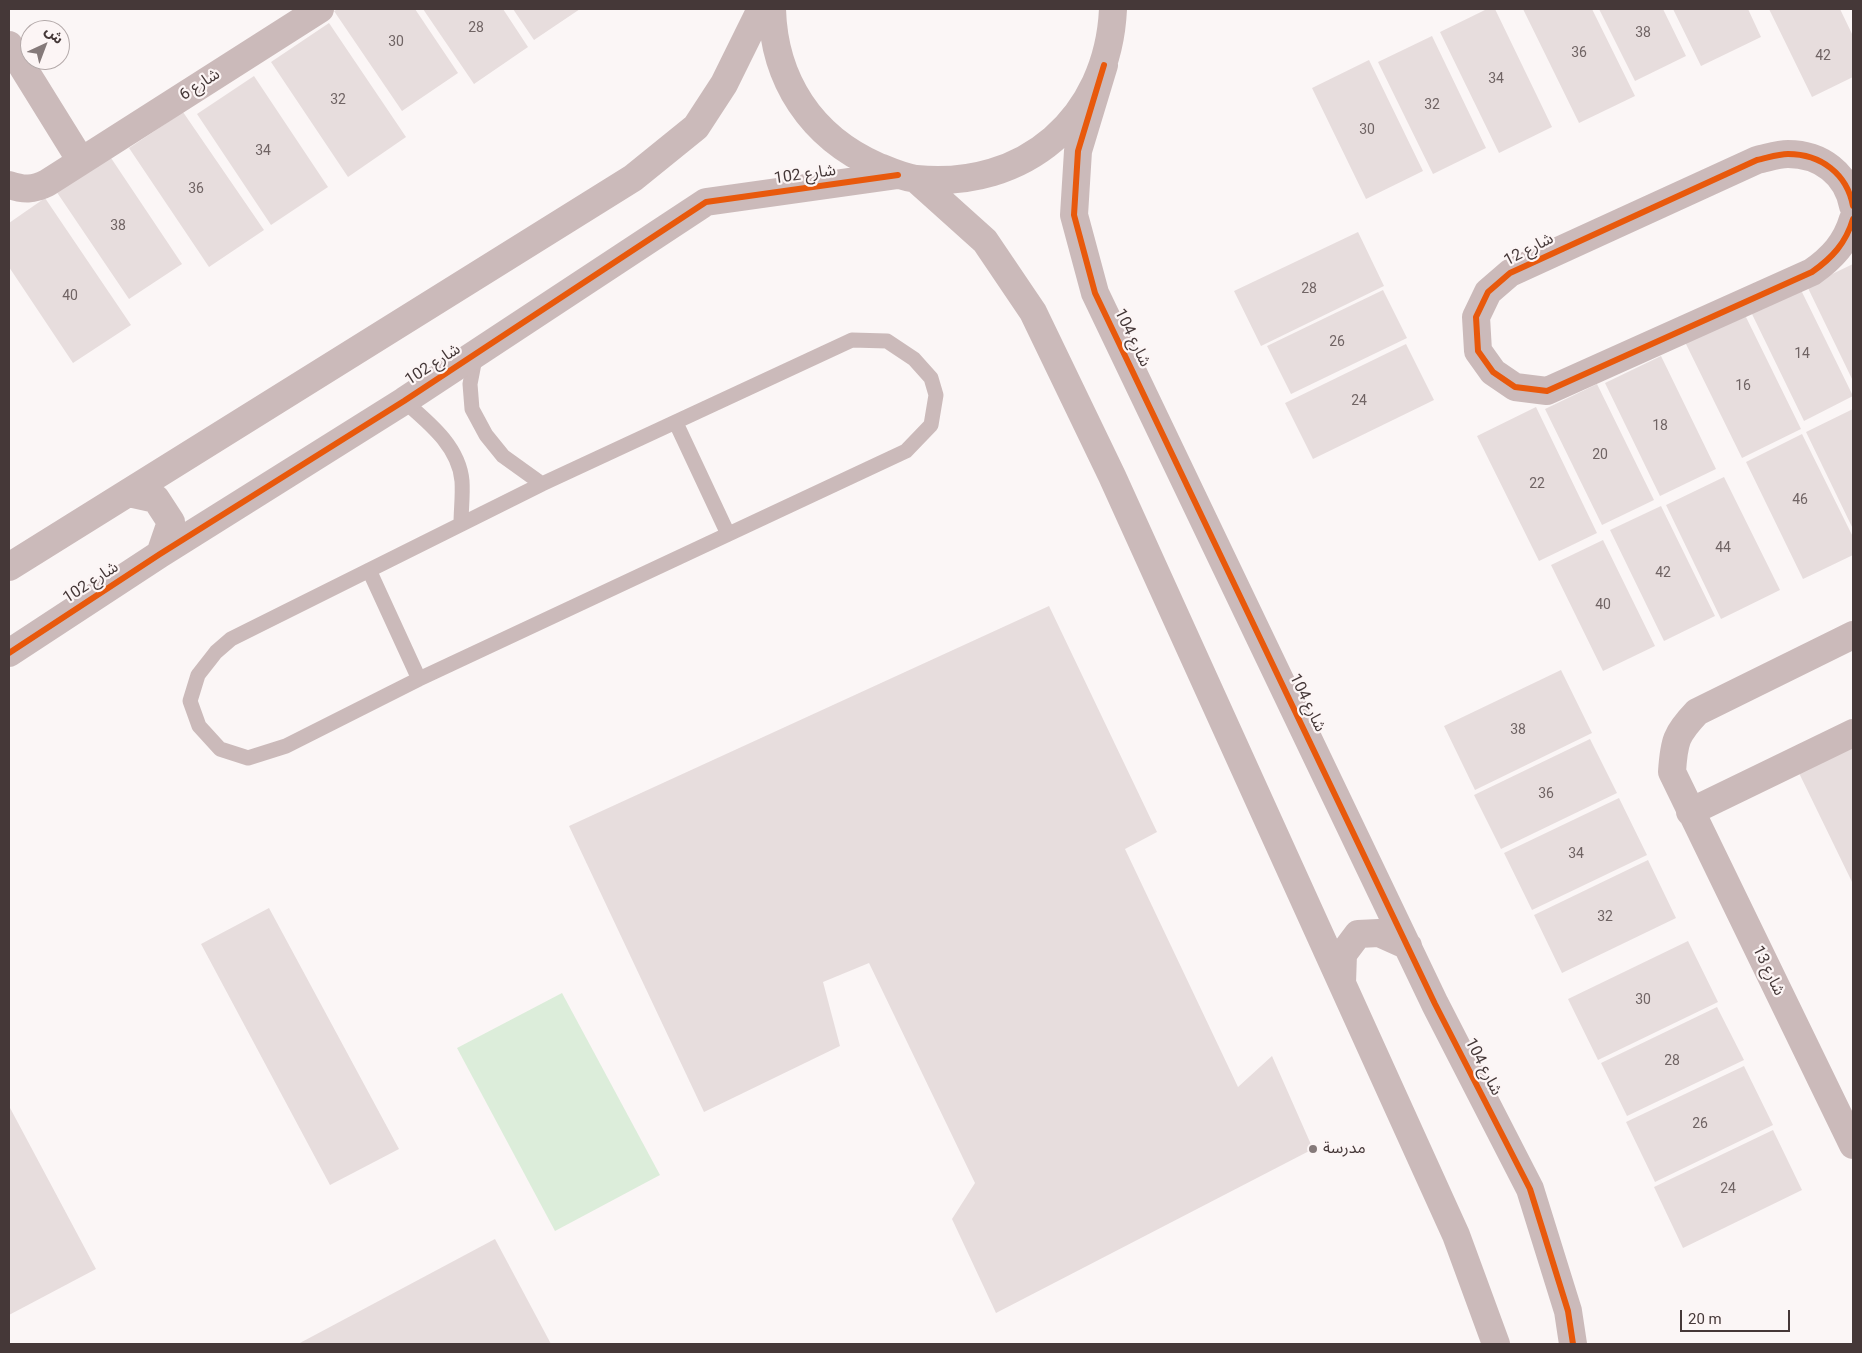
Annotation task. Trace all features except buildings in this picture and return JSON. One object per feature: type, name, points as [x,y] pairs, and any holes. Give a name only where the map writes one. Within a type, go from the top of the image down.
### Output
[{"type":"street","name":"شارع 6","points":[[9,185],[20,189],[34,189],[80,162],[320,9]]},
{"type":"street","points":[[9,567],[633,178],[696,127],[724,84],[761,9]]},
{"type":"street","points":[[772,9],[773,37],[788,84],[815,124],[854,156],[907,177],[985,241],[1033,312],[1112,476],[1456,1235],[1496,1344]]},
{"type":"street","points":[[1104,65],[1112,35],[1113,9]]},
{"type":"street","points":[[9,45],[80,162]]},
{"type":"street","name":"شارع 102","points":[[9,653],[160,554],[404,401],[706,202],[907,177],[964,179],[1010,167],[1050,143],[1083,108],[1104,65]]},
{"type":"street","name":"شارع 104","points":[[1104,65],[1078,151],[1074,215],[1095,293],[1408,946],[1530,1188],[1568,1311],[1573,1344]]},
{"type":"street","name":"شارع 12","points":[[1852,195],[1832,168],[1812,157],[1788,154],[1757,160],[1510,273],[1488,292],[1476,317],[1478,351],[1493,372],[1515,387],[1547,391],[1812,272],[1830,259],[1848,235],[1853,219]]},
{"type":"street","points":[[129,493],[156,499],[171,522],[160,554]]},
{"type":"street","name":"شارع 13","points":[[1851,1134],[1690,812],[1672,772],[1674,744],[1683,726],[1697,712],[1853,635]]},
{"type":"street","points":[[1690,812],[1853,732]]},
{"type":"street","points":[[1342,983],[1343,954],[1358,934],[1379,933],[1408,946]]},
{"type":"lane","points":[[852,340],[887,340],[914,358],[930,378],[936,395],[931,425],[906,451],[419,679],[286,746],[248,758],[220,749],[199,726],[190,701],[198,675],[216,652],[231,639],[542,484],[676,423],[852,340]]},
{"type":"lane","points":[[476,353],[470,384],[472,409],[486,435],[503,456],[542,484]]},
{"type":"lane","points":[[404,401],[432,426],[448,444],[459,467],[462,480],[461,524]]},
{"type":"lane","points":[[676,423],[728,534]]},
{"type":"lane","points":[[368,570],[419,679]]},
{"type":"green space","points":[[562,993],[660,1175],[555,1231],[457,1048]]},
{"type":"cycle path","points":[[1104,65],[1078,151],[1074,215],[1095,293],[1435,1004],[1530,1189],[1568,1311],[1573,1344]]},
{"type":"cycle path","points":[[1853,206],[1845,184],[1831,168],[1821,162],[1800,155],[1788,154],[1757,160],[1510,273],[1488,292],[1476,317],[1478,351],[1493,372],[1515,387],[1547,391],[1812,272],[1826,261],[1842,243],[1853,219]]},
{"type":"cycle path","points":[[9,653],[160,554],[404,401],[706,202],[898,175]]},
{"type":"place","name":"مدرسة","points":[[1313,1149]]}]
